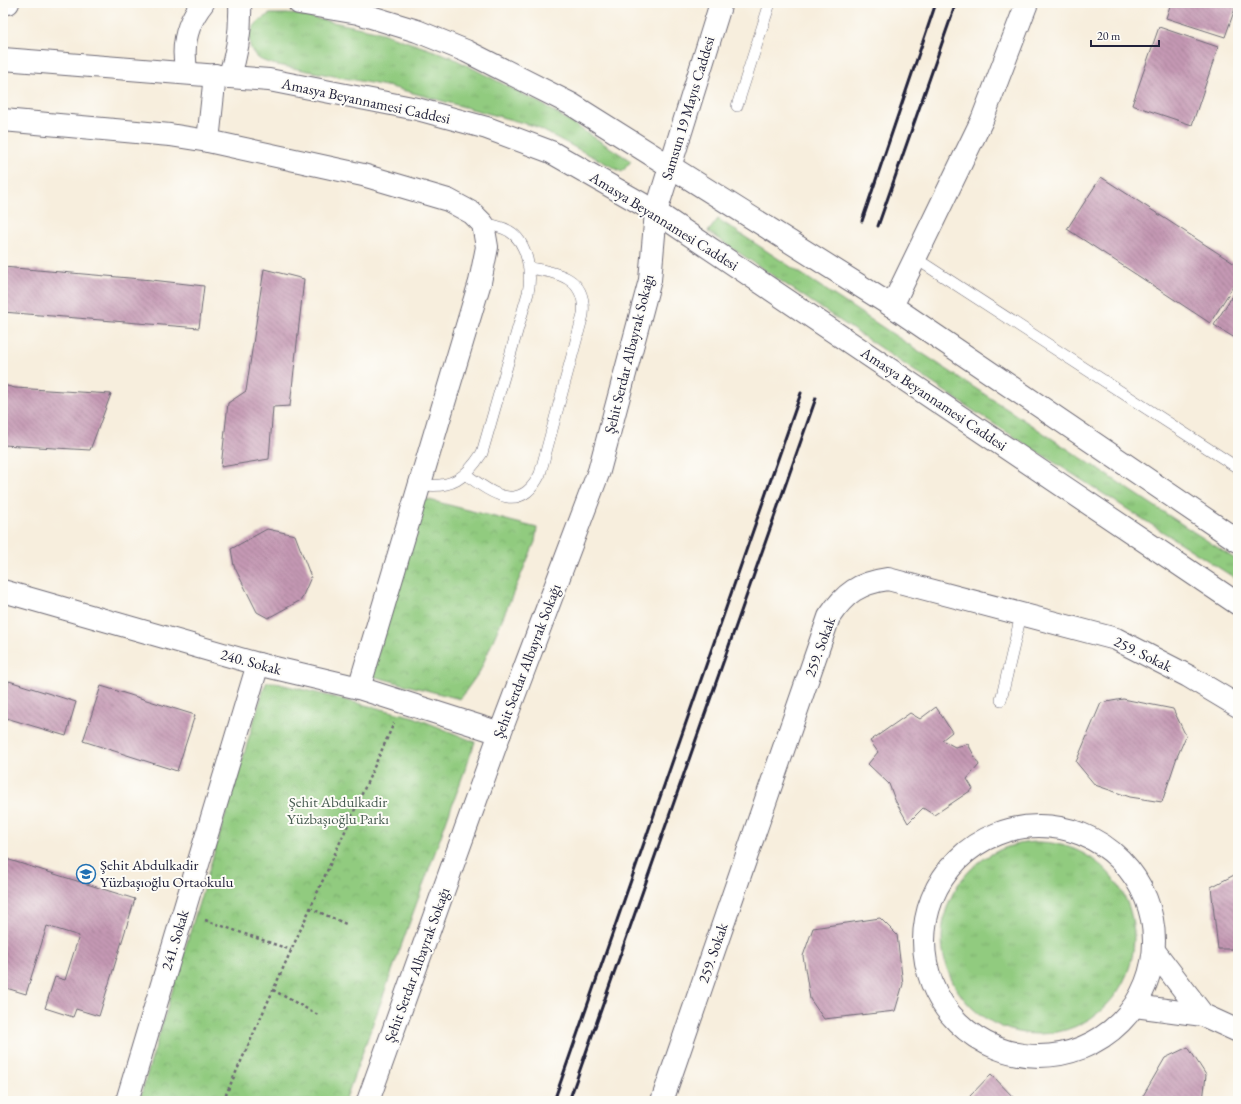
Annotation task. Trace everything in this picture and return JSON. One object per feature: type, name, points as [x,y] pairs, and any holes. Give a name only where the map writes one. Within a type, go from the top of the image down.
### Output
[{"type":"street","points":[[3,3],[8,3]]},
{"type":"street","points":[[187,73],[184,63],[185,41],[195,12],[203,3]]},
{"type":"street","points":[[208,141],[222,76],[239,41],[241,21],[240,3]]},
{"type":"street","points":[[299,3],[365,15],[417,31],[466,51],[571,104],[892,306],[1238,541]]},
{"type":"street","name":"Samsun 19 Mayıs Caddesi","points":[[656,212],[721,3]]},
{"type":"street","points":[[892,306],[982,120],[1027,3]]},
{"type":"street","name":"Amasya Beyannamesi Caddesi","points":[[3,59],[269,80],[417,109],[487,128],[551,152],[656,212],[1238,604]]},
{"type":"street","points":[[3,120],[170,135],[208,141],[363,175],[448,200],[472,213],[483,224],[487,247],[480,282],[359,688]]},
{"type":"street","name":"Şehit Serdar Albayrak Sokağı","points":[[368,1101],[500,733],[599,471],[650,280],[656,212]]},
{"type":"street","name":"259. Sokak","points":[[662,1101],[829,617],[840,601],[855,589],[870,582],[888,579],[1116,639],[1188,676],[1238,706]]},
{"type":"street","name":"240. Sokak","points":[[3,590],[258,664],[359,688],[500,733]]},
{"type":"street","name":"241. Sokak","points":[[127,1101],[258,664]]},
{"type":"street","points":[[1038,825],[1076,831],[1110,849],[1136,877],[1152,913],[1155,952],[1147,985],[1129,1015],[1100,1041],[1064,1055],[1026,1057],[988,1046],[957,1024],[935,992],[924,955],[926,916],[941,880],[966,851],[1000,832],[1038,825]]},
{"type":"street","points":[[1155,952],[1202,1015]]},
{"type":"street","points":[[1134,1006],[1202,1015],[1238,1031]]},
{"type":"lane","points":[[737,106],[770,3]]},
{"type":"lane","points":[[420,484],[428,486],[449,484],[458,480],[465,474],[482,453],[528,293],[530,268],[521,246],[511,232],[499,226],[483,224]]},
{"type":"lane","points":[[915,258],[1238,468]]},
{"type":"lane","points":[[465,474],[489,491],[508,498],[516,497],[530,490],[536,483],[540,474],[583,315],[584,304],[582,294],[572,280],[551,272],[530,268]]},
{"type":"lane","points":[[1001,700],[1021,615]]},
{"type":"path","points":[[223,1101],[404,702]]},
{"type":"path","points":[[310,908],[346,924]]},
{"type":"path","points":[[219,925],[291,950]]},
{"type":"path","points":[[273,990],[318,1015]]},
{"type":"green space","points":[[270,14],[294,14],[376,31],[449,56],[542,104],[631,161],[622,172],[534,126],[391,87],[272,64],[260,60],[252,51],[249,38],[258,22]]},
{"type":"green space","points":[[718,219],[1238,561],[1238,580],[974,411],[708,232]]},
{"type":"green space","points":[[418,497],[537,528],[535,542],[480,671],[460,699],[372,676]]},
{"type":"green space","name":"Şehit Abdulkadir Yüzbaşıoğlu Parkı","points":[[267,682],[414,717],[475,742],[345,1101],[139,1101],[264,688]]},
{"type":"green space","points":[[1029,842],[1047,842],[1075,849],[1091,858],[1106,870],[1118,885],[1127,901],[1134,929],[1134,947],[1127,975],[1118,991],[1106,1006],[1091,1018],[1075,1027],[1047,1034],[1029,1034],[1010,1030],[993,1023],[977,1012],[964,999],[953,983],[946,966],[942,947],[942,929],[946,910],[953,893],[964,877],[977,864],[993,853],[1010,846]]},
{"type":"building","points":[[1171,3],[1237,3],[1225,37],[1166,18]]},
{"type":"building","points":[[1159,27],[1218,47],[1192,125],[1132,105]]},
{"type":"building","points":[[1101,177],[1238,266],[1238,279],[1210,323],[1067,229]]},
{"type":"building","points":[[3,267],[204,286],[199,328],[3,312]]},
{"type":"building","points":[[264,269],[304,279],[290,406],[273,407],[269,459],[221,467],[228,403],[246,391]]},
{"type":"building","points":[[1238,287],[1238,340],[1214,325]]},
{"type":"building","points":[[3,385],[15,388],[111,394],[90,450],[3,445]]},
{"type":"building","points":[[267,529],[295,535],[311,577],[301,600],[268,618],[257,612],[234,566],[231,549]]},
{"type":"building","points":[[9,681],[76,702],[66,736],[3,717],[3,701]]},
{"type":"building","points":[[101,686],[195,715],[177,771],[83,741]]},
{"type":"building","points":[[1123,699],[1173,709],[1186,736],[1177,757],[1162,802],[1130,797],[1095,785],[1076,762],[1101,703]]},
{"type":"building","points":[[936,707],[952,732],[942,740],[955,747],[968,744],[979,765],[967,779],[973,789],[934,815],[923,808],[908,823],[895,800],[889,784],[868,764],[878,752],[870,741],[910,713],[920,719]]},
{"type":"building","points":[[3,858],[135,899],[99,1016],[76,1009],[73,1017],[45,1008],[55,977],[65,980],[79,936],[47,926],[26,994],[3,987],[3,922],[6,913],[3,912]]},
{"type":"building","points":[[1238,873],[1238,949],[1218,949],[1211,887]]},
{"type":"building","points":[[880,918],[897,935],[903,984],[895,1011],[824,1019],[810,999],[803,956],[813,928]]},
{"type":"building","points":[[1188,1047],[1206,1075],[1203,1101],[1140,1101],[1165,1058]]},
{"type":"building","points":[[991,1074],[1016,1101],[969,1101],[970,1096]]},
{"type":"railway","points":[[862,221],[936,3]]},
{"type":"railway","points":[[878,226],[956,3]]},
{"type":"railway","points":[[554,1101],[801,393]]},
{"type":"railway","points":[[569,1101],[816,398]]},
{"type":"place","name":"Şehit Abdulkadir Yüzbaşıoğlu Ortaokulu","points":[[86,874]]}]
